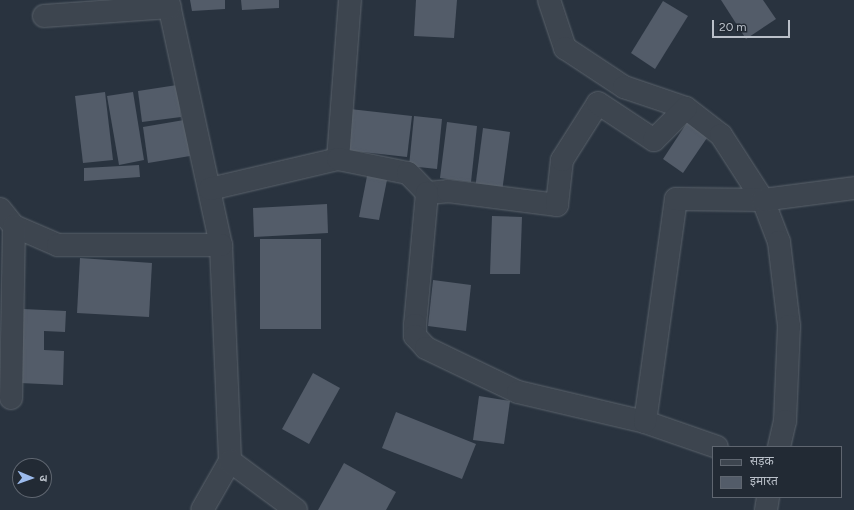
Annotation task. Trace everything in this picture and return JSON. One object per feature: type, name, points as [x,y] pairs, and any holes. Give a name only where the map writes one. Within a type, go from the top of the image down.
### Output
[{"type":"street","points":[[338,159],[350,0]]},
{"type":"street","points":[[549,0],[565,48],[624,87],[686,108],[721,135],[763,200],[779,242],[789,326],[785,421],[779,446]]},
{"type":"street","points":[[44,16],[169,3],[221,245],[230,461],[202,510]]},
{"type":"street","points":[[427,193],[448,191],[557,205],[562,160],[598,103],[654,140],[686,108]]},
{"type":"street","points":[[210,189],[338,159],[408,173],[427,193],[415,325],[415,336],[426,348],[518,392],[645,422],[714,446]]},
{"type":"street","points":[[645,422],[676,199],[763,200],[854,188]]},
{"type":"street","points":[[0,210],[14,226],[58,245],[221,245]]},
{"type":"street","points":[[11,398],[14,226]]},
{"type":"street","points":[[230,461],[296,510]]},
{"type":"street","points":[[766,510],[768,498]]},
{"type":"building","points":[[190,0],[225,0],[225,9],[192,11]]},
{"type":"building","points":[[241,0],[279,0],[279,8],[242,10]]},
{"type":"building","points":[[416,0],[457,0],[454,38],[414,36]]},
{"type":"building","points":[[721,0],[763,0],[776,19],[746,39]]},
{"type":"building","points":[[663,1],[688,16],[655,69],[631,53]]},
{"type":"building","points":[[177,85],[181,117],[142,122],[138,91]]},
{"type":"building","points":[[105,92],[113,160],[83,163],[75,96]]},
{"type":"building","points":[[133,92],[144,160],[119,165],[107,96]]},
{"type":"building","points":[[350,109],[412,116],[407,157],[345,150]]},
{"type":"building","points":[[414,116],[442,119],[437,169],[409,166]]},
{"type":"building","points":[[690,118],[711,132],[683,173],[663,159]]},
{"type":"building","points":[[184,120],[190,156],[148,163],[143,127]]},
{"type":"building","points":[[447,122],[477,126],[471,182],[440,178]]},
{"type":"building","points":[[483,128],[510,132],[502,192],[475,189]]},
{"type":"building","points":[[139,165],[140,177],[84,181],[84,168]]},
{"type":"building","points":[[368,171],[388,175],[379,220],[359,217]]},
{"type":"building","points":[[327,204],[328,233],[254,237],[253,208]]},
{"type":"building","points":[[492,216],[522,217],[520,274],[490,274]]},
{"type":"building","points":[[260,239],[321,239],[321,329],[260,329]]},
{"type":"building","points":[[80,258],[152,263],[149,317],[77,313]]},
{"type":"building","points":[[433,280],[471,285],[466,331],[428,326]]},
{"type":"building","points":[[23,309],[66,311],[65,332],[44,331],[44,350],[64,351],[63,385],[20,383]]},
{"type":"building","points":[[313,373],[340,388],[309,444],[282,429]]},
{"type":"building","points":[[479,396],[510,401],[504,444],[473,440]]},
{"type":"building","points":[[396,412],[476,444],[462,479],[382,448]]},
{"type":"building","points":[[344,463],[396,492],[386,510],[318,510]]}]
